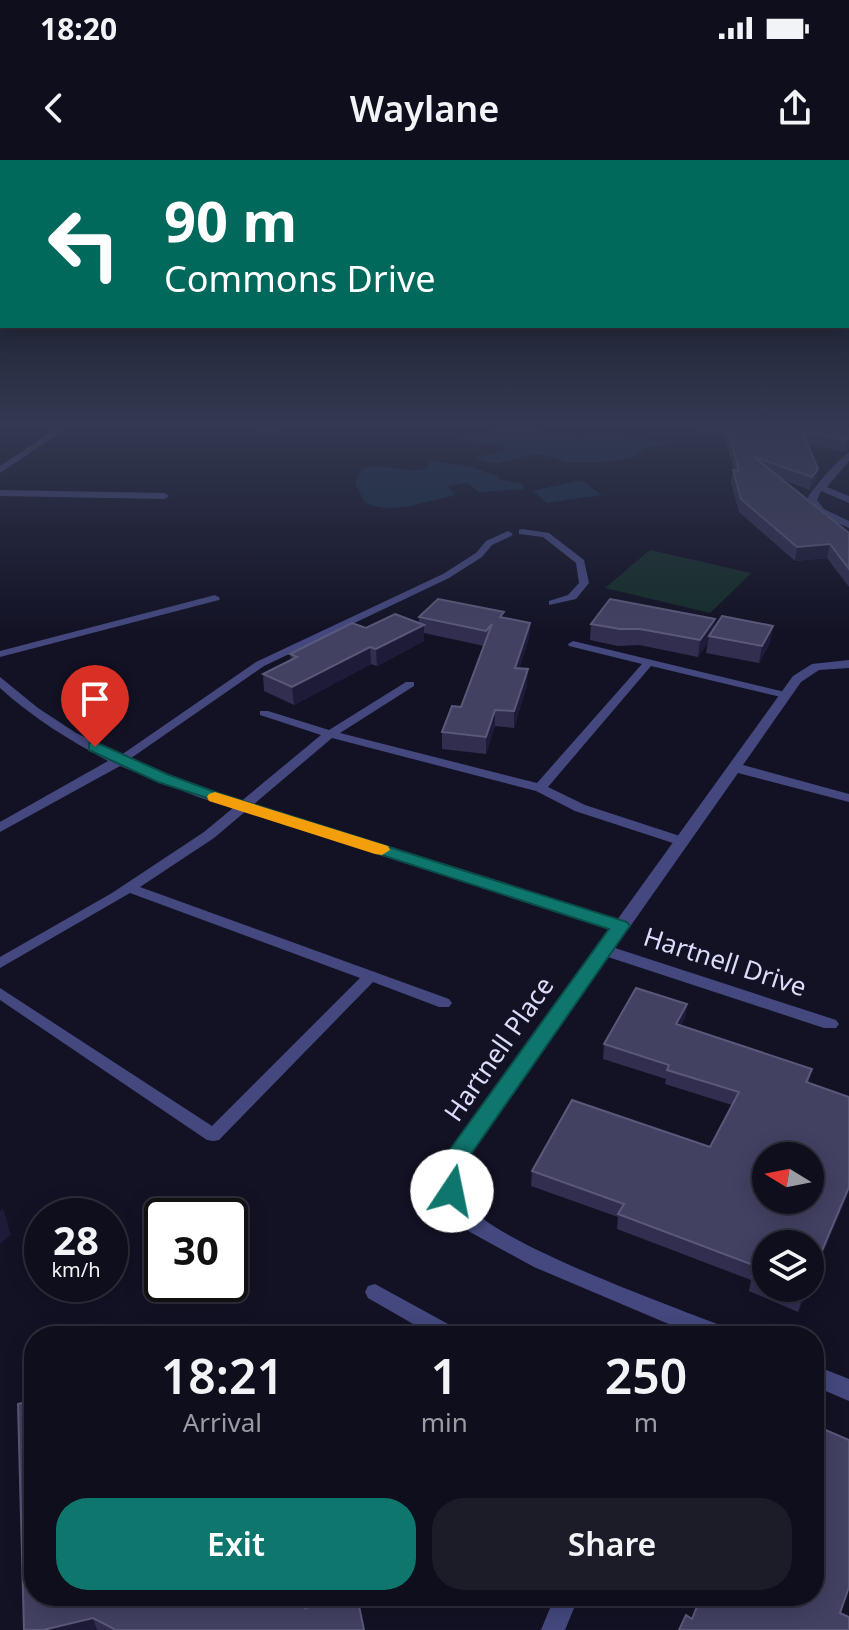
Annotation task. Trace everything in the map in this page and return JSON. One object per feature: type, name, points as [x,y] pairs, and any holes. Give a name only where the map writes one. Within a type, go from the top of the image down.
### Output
[{"type":"street","points":[[814,495],[812,500],[820,511],[849,525]]},
{"type":"street","name":"Hartnell Place","points":[[699,1326],[498,1240],[463,1213],[452,1191],[452,1172],[459,1154],[785,695],[804,672],[828,664],[849,664]]},
{"type":"street","points":[[0,681],[44,716],[120,760],[163,779],[620,926]]},
{"type":"street","points":[[0,828],[120,760]]},
{"type":"street","points":[[733,767],[849,798]]},
{"type":"street","name":"Hartnell Drive","points":[[604,950],[830,1024]]},
{"type":"street","points":[[824,1379],[849,1390]]},
{"type":"lane","points":[[88,495],[165,496]]},
{"type":"lane","points":[[522,532],[546,535],[581,562],[584,583],[572,597],[553,603]]},
{"type":"lane","points":[[120,760],[260,664],[446,576],[479,555],[489,543],[508,534]]},
{"type":"lane","points":[[0,654],[215,598]]},
{"type":"lane","points":[[573,644],[785,695]]},
{"type":"lane","points":[[540,788],[649,662]]},
{"type":"lane","points":[[0,963],[129,888],[209,835],[330,734],[410,684]]},
{"type":"lane","points":[[264,713],[330,734],[540,788],[580,808],[681,841]]},
{"type":"lane","points":[[129,888],[444,1003]]},
{"type":"lane","points":[[0,993],[213,1135],[370,976]]},
{"type":"lane","points":[[375,1292],[434,1326]]},
{"type":"lane","points":[[553,1630],[563,1606]]},
{"type":"green space","points":[[650,550],[751,573],[710,613],[605,588]]},
{"type":"water","points":[[361,495],[456,495],[400,508],[376,507],[365,503]]},
{"type":"water","points":[[537,495],[601,495],[547,503]]},
{"type":"building","points":[[740,495],[801,495],[849,533],[849,569],[830,544],[797,547],[741,499]]},
{"type":"building","points":[[438,599],[504,612],[500,617],[530,623],[515,668],[528,669],[514,711],[495,710],[486,737],[442,732],[452,706],[461,707],[492,624],[486,631],[419,617]]},
{"type":"building","points":[[610,599],[715,619],[700,640],[591,624]]},
{"type":"building","points":[[395,614],[424,625],[376,649],[370,647],[292,687],[263,674],[297,657],[290,654],[352,623],[366,628]]},
{"type":"building","points":[[722,616],[773,626],[762,646],[709,636]]},
{"type":"building","points":[[636,988],[687,1004],[676,1024],[812,1069],[806,1082],[849,1097],[849,1187],[824,1246],[824,1230],[752,1230],[752,1264],[618,1214],[624,1204],[532,1171],[572,1100],[710,1147],[739,1092],[667,1070],[669,1065],[604,1044]]},
{"type":"building","points":[[24,1402],[24,1606],[359,1606],[364,1630],[116,1630],[93,1618],[43,1630],[24,1630],[18,1404]]},
{"type":"building","points":[[824,1429],[849,1440],[849,1587],[840,1613],[849,1617],[849,1630],[679,1630],[686,1615],[692,1619],[697,1606],[824,1606]]},
{"type":"slow traffic","points":[[215,797],[382,850]]},
{"type":"route","points":[[95,747],[163,779],[212,796],[620,926],[459,1154],[452,1172],[452,1191]]}]
